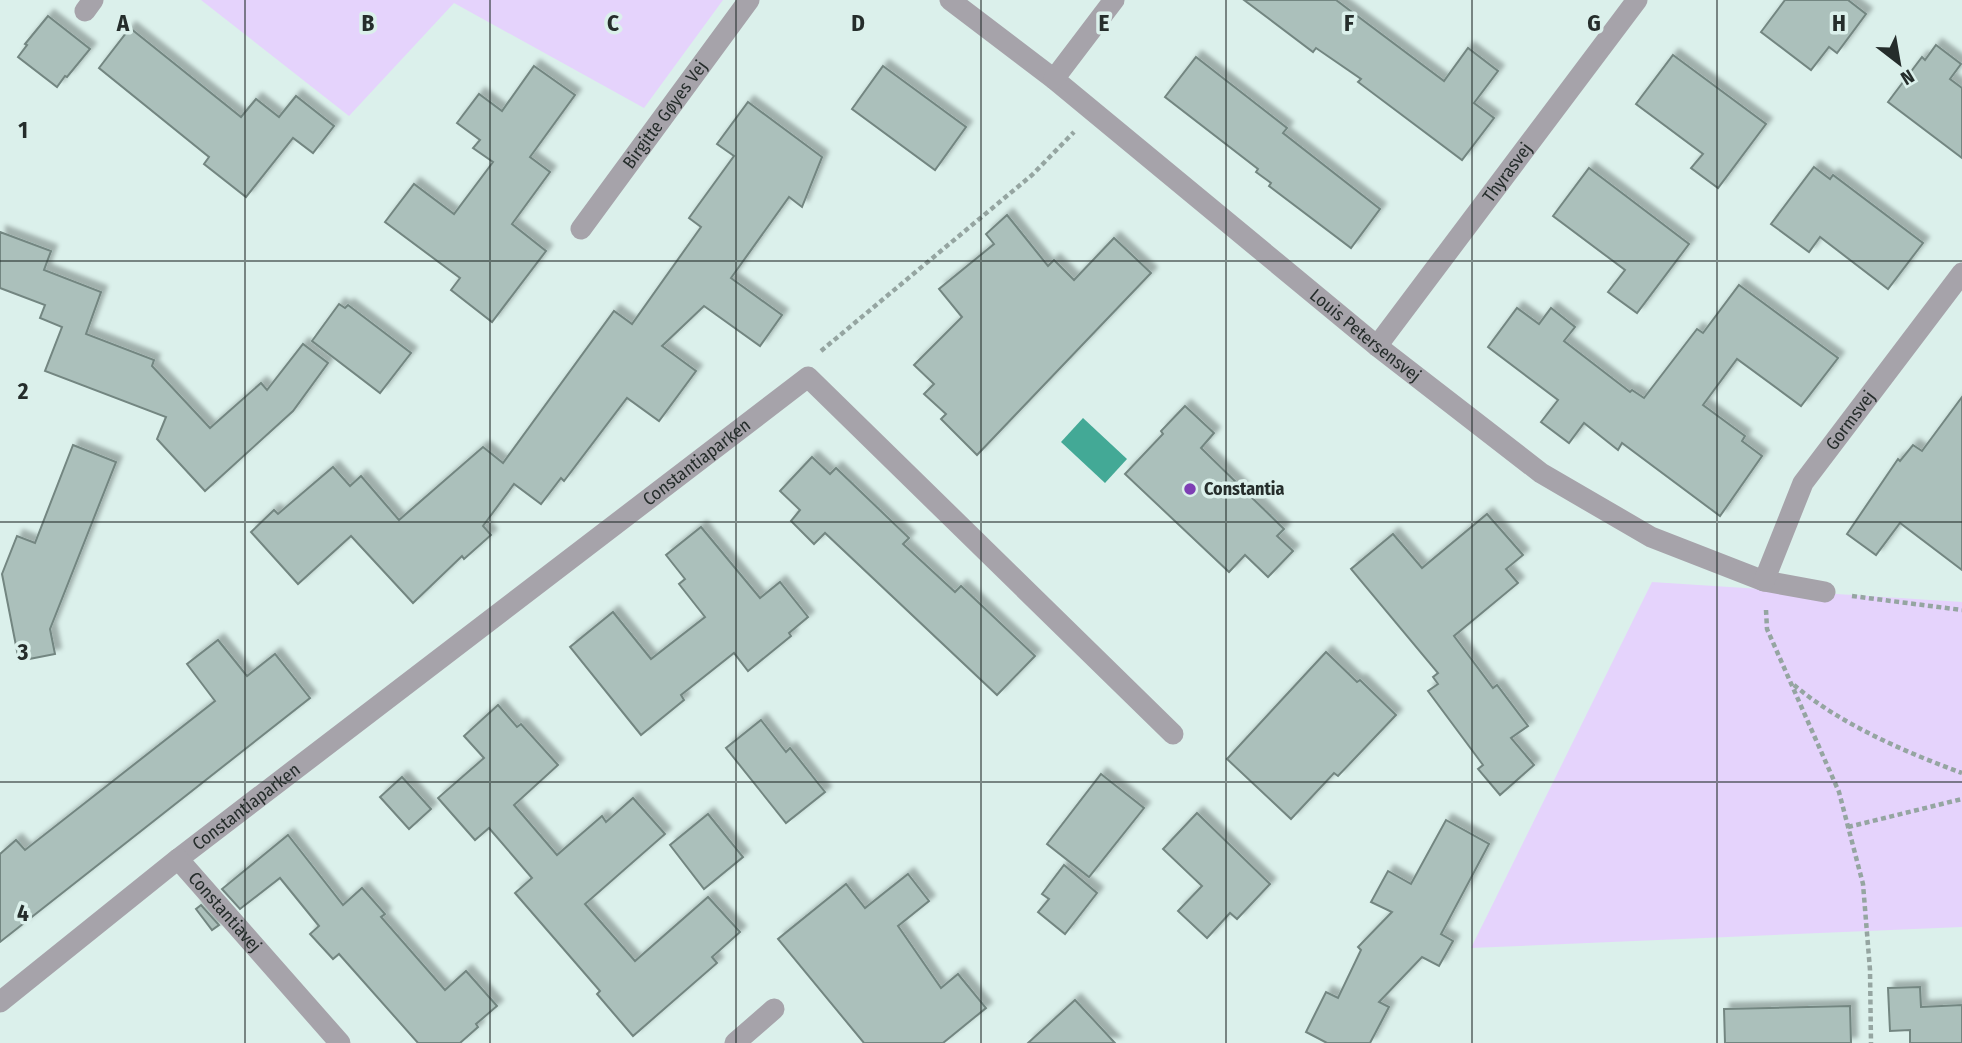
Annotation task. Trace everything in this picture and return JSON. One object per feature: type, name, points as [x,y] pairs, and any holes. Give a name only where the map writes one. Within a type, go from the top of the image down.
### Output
[{"type":"street","name":"Birgitte Gøyes Vej","points":[[581,229],[749,0]]},
{"type":"street","name":"Louis Petersensvej","points":[[950,0],[1054,79],[1377,346],[1541,473],[1651,537],[1765,581],[1825,592]]},
{"type":"street","points":[[1054,79],[1114,0]]},
{"type":"street","name":"Thyrasvej","points":[[1377,346],[1637,0]]},
{"type":"street","name":"Gormsvej","points":[[1765,581],[1803,483],[1962,273]]},
{"type":"street","points":[[808,377],[1173,734]]},
{"type":"street","name":"Constantiaparken","points":[[178,859],[808,377]]},
{"type":"street","name":"Constantiavej","points":[[0,1002],[178,859],[340,1043]]},
{"type":"street","points":[[735,1043],[774,1009]]},
{"type":"path","points":[[808,377],[821,351],[1032,175],[1063,145]]},
{"type":"path","points":[[1765,581],[1767,629],[1839,792],[1863,884],[1870,970],[1871,1043]]},
{"type":"path","points":[[1825,592],[1962,610]]},
{"type":"path","points":[[1790,682],[1814,702],[1912,754],[1962,773]]},
{"type":"path","points":[[1848,827],[1962,799]]},
{"type":"shaded area","points":[[201,0],[723,0],[644,108],[454,3],[349,116]]},
{"type":"shaded area","points":[[1083,418],[1127,459],[1105,483],[1061,442]]},
{"type":"shaded area","points":[[1652,582],[1962,602],[1962,927],[1471,948]]},
{"type":"building","points":[[1244,0],[1336,0],[1444,81],[1468,48],[1498,71],[1474,103],[1494,118],[1462,160],[1358,82],[1361,79],[1316,48],[1313,52]]},
{"type":"building","points":[[1785,0],[1848,0],[1866,14],[1837,53],[1829,47],[1811,70],[1761,32]]},
{"type":"building","points":[[48,16],[90,49],[57,87],[18,57]]},
{"type":"building","points":[[130,28],[241,117],[256,99],[279,117],[296,96],[334,126],[313,153],[293,138],[246,197],[204,164],[209,157],[99,68]]},
{"type":"building","points":[[1936,45],[1961,64],[1950,79],[1962,88],[1962,158],[1888,102],[1922,57],[1925,60]]},
{"type":"building","points":[[1673,55],[1766,124],[1718,188],[1691,168],[1703,154],[1636,104]]},
{"type":"building","points":[[1196,57],[1287,128],[1283,133],[1380,209],[1351,248],[1269,186],[1271,183],[1256,172],[1258,169],[1165,97]]},
{"type":"building","points":[[534,66],[575,95],[530,157],[550,172],[512,224],[546,251],[492,322],[451,290],[460,278],[385,222],[414,184],[454,214],[493,162],[473,148],[480,140],[457,123],[479,94],[502,111]]},
{"type":"building","points":[[883,66],[966,127],[935,170],[852,109]]},
{"type":"building","points":[[748,102],[822,157],[802,207],[789,197],[731,278],[782,315],[760,346],[704,306],[662,346],[696,371],[659,421],[627,398],[564,481],[561,478],[541,504],[514,484],[483,526],[491,535],[464,559],[462,556],[413,603],[351,536],[298,584],[251,532],[274,510],[278,514],[333,467],[350,486],[361,476],[399,520],[483,447],[503,463],[614,311],[632,324],[701,227],[689,218],[734,156],[717,144]]},
{"type":"building","points":[[1814,167],[1830,179],[1833,175],[1923,243],[1888,289],[1820,237],[1809,252],[1771,224]]},
{"type":"building","points":[[1589,168],[1689,244],[1637,313],[1608,292],[1625,270],[1553,216]]},
{"type":"building","points":[[1007,215],[1048,266],[1054,260],[1074,280],[1114,238],[1151,273],[977,455],[941,419],[946,414],[924,394],[934,384],[914,365],[962,317],[939,289],[994,244],[986,234]]},
{"type":"building","points":[[0,232],[51,251],[44,270],[101,292],[86,334],[154,360],[152,366],[210,428],[261,383],[267,390],[303,344],[328,363],[293,411],[205,491],[157,439],[166,417],[45,371],[62,327],[40,318],[45,305],[0,288]]},
{"type":"building","points":[[1739,285],[1838,358],[1801,406],[1737,359],[1703,405],[1745,436],[1742,441],[1762,456],[1720,516],[1622,443],[1618,450],[1584,423],[1569,443],[1541,422],[1558,400],[1488,347],[1517,308],[1539,324],[1551,308],[1575,327],[1564,341],[1630,392],[1632,390],[1644,398],[1697,329],[1703,333]]},
{"type":"building","points":[[339,304],[345,308],[348,305],[411,353],[380,393],[312,341]]},
{"type":"building","points":[[1962,397],[1962,570],[1900,523],[1876,555],[1847,534],[1898,459],[1900,461],[1913,445],[1922,451]]},
{"type":"building","name":"Constantia","points":[[1185,406],[1214,433],[1201,448],[1284,529],[1277,536],[1293,551],[1268,577],[1245,555],[1229,572],[1125,474]]},
{"type":"building","points":[[73,445],[116,462],[50,629],[55,654],[19,661],[2,574],[17,536],[35,543]]},
{"type":"building","points":[[812,457],[830,474],[836,468],[909,538],[903,544],[955,592],[961,586],[1035,656],[997,695],[825,533],[814,544],[791,521],[800,510],[780,491]]},
{"type":"building","points":[[1487,514],[1523,555],[1506,569],[1518,583],[1454,636],[1493,688],[1497,685],[1528,726],[1511,738],[1534,765],[1500,795],[1478,769],[1483,765],[1428,691],[1438,684],[1433,677],[1438,673],[1351,569],[1393,534],[1422,568]]},
{"type":"building","points":[[701,527],[760,598],[780,582],[808,617],[789,633],[791,636],[748,671],[734,653],[681,695],[684,700],[641,735],[570,647],[613,612],[651,659],[705,617],[679,584],[685,579],[666,555]]},
{"type":"building","points":[[218,640],[247,676],[275,654],[310,698],[0,942],[0,854],[16,840],[25,850],[215,701],[187,664]]},
{"type":"building","points":[[1326,652],[1396,715],[1338,776],[1334,773],[1291,819],[1227,759]]},
{"type":"building","points":[[498,705],[517,727],[521,724],[558,765],[514,805],[557,855],[602,816],[606,822],[633,798],[665,834],[585,904],[635,961],[708,897],[740,932],[712,957],[717,963],[633,1036],[597,994],[600,991],[515,893],[532,878],[489,828],[475,840],[438,798],[484,758],[464,736]]},
{"type":"building","points":[[761,720],[786,752],[790,748],[825,792],[786,823],[726,748]]},
{"type":"building","points":[[1101,774],[1144,808],[1089,877],[1047,844]]},
{"type":"building","points":[[402,777],[431,809],[409,829],[380,797]]},
{"type":"building","points":[[1197,813],[1270,884],[1237,919],[1230,913],[1207,938],[1178,911],[1202,886],[1163,849]]},
{"type":"building","points":[[708,814],[743,857],[704,889],[670,845]]},
{"type":"building","points":[[1446,820],[1489,844],[1441,934],[1453,941],[1439,966],[1422,957],[1379,1002],[1389,1007],[1370,1043],[1327,1043],[1306,1032],[1326,992],[1338,998],[1361,950],[1358,947],[1392,912],[1371,902],[1388,871],[1411,884]]},
{"type":"building","points":[[288,835],[343,905],[362,888],[385,914],[381,917],[445,990],[466,971],[497,1006],[476,1024],[478,1027],[460,1043],[418,1043],[339,954],[333,959],[310,934],[319,926],[280,878],[240,909],[222,889]]},
{"type":"building","points":[[1064,865],[1097,893],[1065,934],[1038,912],[1049,899],[1042,894]]},
{"type":"building","points":[[908,874],[929,901],[898,926],[941,988],[958,974],[986,1008],[943,1043],[864,1043],[778,939],[846,884],[865,908]]},
{"type":"building","points":[[201,905],[219,925],[212,930],[196,909]]},
{"type":"building","points":[[1920,987],[1921,1007],[1962,1005],[1962,1043],[1910,1043],[1910,1030],[1890,1031],[1888,988]]},
{"type":"building","points":[[1075,1000],[1115,1043],[1028,1043]]},
{"type":"building","points":[[1850,1006],[1851,1043],[1725,1043],[1724,1009]]},
{"type":"place","name":"Constantia","points":[[1190,489]]}]
